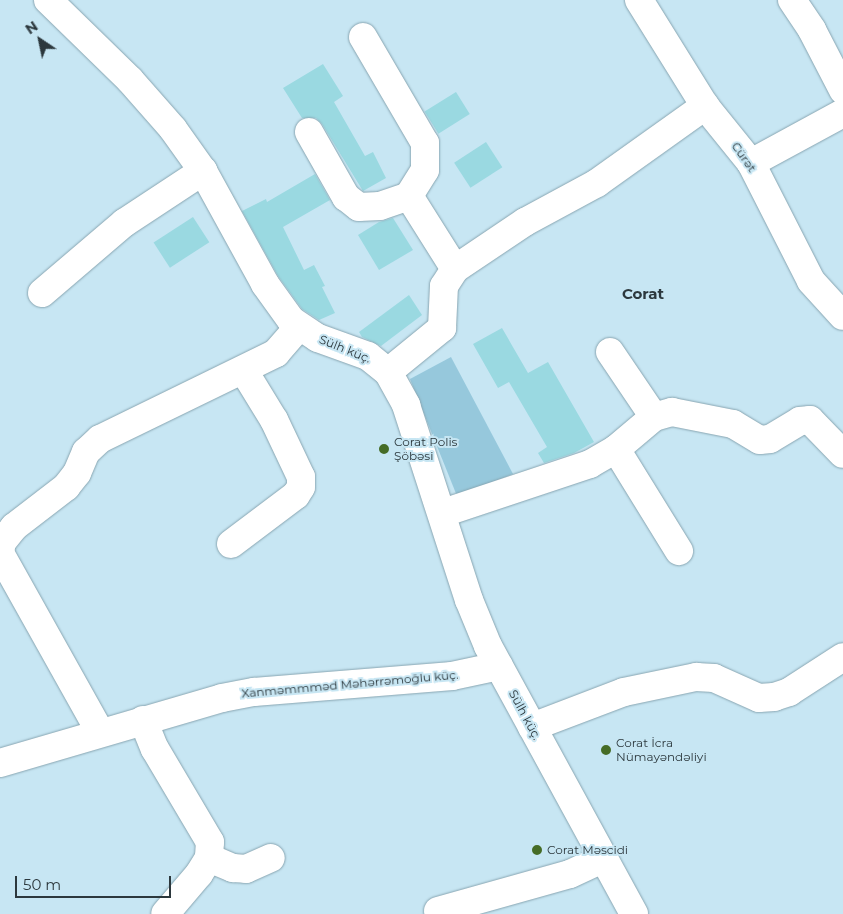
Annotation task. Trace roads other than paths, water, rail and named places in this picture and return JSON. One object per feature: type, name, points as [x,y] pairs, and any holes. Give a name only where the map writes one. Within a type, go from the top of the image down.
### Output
[{"type":"street","name":"Sülh küç.","points":[[48,0],[145,95],[203,171],[266,284],[299,327],[318,338],[368,356],[388,372],[406,405],[443,513],[469,600],[499,666],[634,914]]},
{"type":"street","name":"Cürət","points":[[639,0],[705,106],[751,163],[811,281],[843,316]]},
{"type":"street","points":[[792,0],[812,30],[843,90]]},
{"type":"street","points":[[308,132],[346,197],[359,207],[380,206],[408,196],[425,170],[425,143],[363,37]]},
{"type":"street","points":[[388,372],[442,328],[444,286],[455,269],[525,222],[597,183],[705,106]]},
{"type":"street","points":[[751,163],[843,113]]},
{"type":"street","points":[[42,293],[124,223],[203,171]]},
{"type":"street","points":[[408,196],[455,269]]},
{"type":"street","points":[[100,732],[0,553],[2,542],[14,527],[66,487],[78,473],[86,452],[100,438],[244,371],[276,353],[299,327]]},
{"type":"street","points":[[610,352],[654,417]]},
{"type":"street","points":[[231,544],[296,495],[301,487],[301,477],[274,420],[244,371]]},
{"type":"street","points":[[443,513],[567,474],[616,448],[654,417],[672,412],[694,414],[733,424],[760,440],[770,439],[800,421],[810,420],[843,454]]},
{"type":"street","points":[[616,448],[679,551]]},
{"type":"street","points":[[532,727],[624,692],[696,677],[714,678],[759,698],[774,697],[789,692],[843,657]]},
{"type":"street","name":"Xanməmmməd Məhərrəmoğlu küç.","points":[[0,763],[100,732],[254,692],[452,676],[499,666]]},
{"type":"street","points":[[143,720],[156,750],[210,842],[209,858],[165,914]]},
{"type":"street","points":[[209,858],[233,868],[246,869],[271,858]]},
{"type":"street","points":[[438,912],[570,874],[602,858]]},
{"type":"place","name":"Corat Polis Şöbəsi","points":[[384,449]]},
{"type":"place","name":"Corat İcra Nümayəndəliyi","points":[[606,750]]},
{"type":"place","name":"Corat Məscidi","points":[[537,850]]},
{"type":"district","name":"Corat","points":[[643,294]]}]
